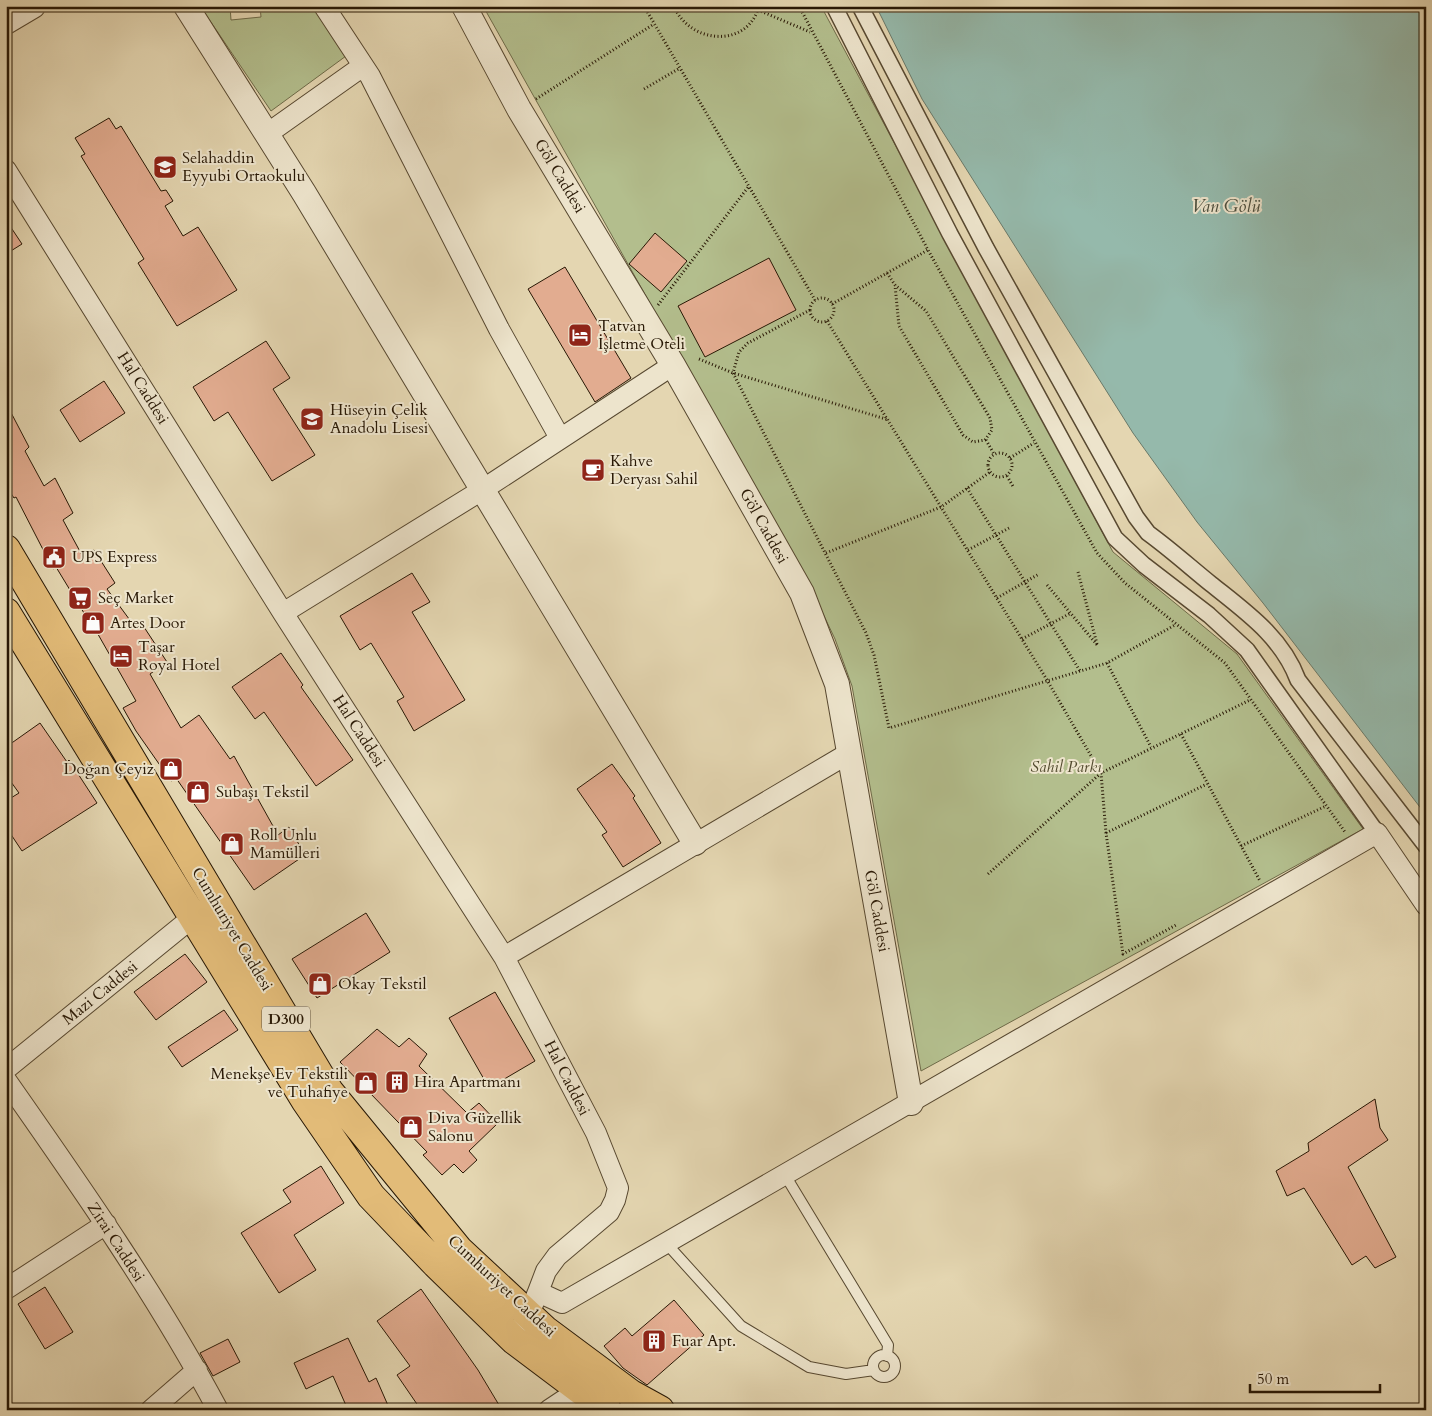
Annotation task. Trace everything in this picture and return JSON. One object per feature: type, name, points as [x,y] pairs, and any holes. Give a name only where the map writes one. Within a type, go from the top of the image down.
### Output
[{"type":"highway","name":"Cumhuriyet Caddesi","points":[[6,549],[328,1091],[459,1250],[533,1303],[545,1330],[631,1394],[660,1410]]},
{"type":"highway","name":"Cumhuriyet Caddesi","points":[[6,612],[305,1100],[371,1196],[436,1264],[514,1340],[607,1410]]},
{"type":"street","points":[[6,22],[33,6]]},
{"type":"street","points":[[186,6],[266,134],[695,843]]},
{"type":"street","points":[[324,6],[370,76],[500,329],[560,438]]},
{"type":"street","name":"Göl Caddesi","points":[[464,6],[519,109],[673,365],[802,594],[837,684],[911,1103]]},
{"type":"street","points":[[834,6],[950,234],[1115,538],[1144,565],[1209,615],[1247,650],[1426,905]]},
{"type":"street","points":[[860,6],[986,248],[1136,517],[1148,533],[1252,616],[1283,649],[1298,680],[1426,846]]},
{"type":"street","points":[[266,134],[362,66]]},
{"type":"street","name":"Hal Caddesi","points":[[6,170],[283,612],[504,957],[596,1133],[618,1188],[609,1212],[557,1256],[546,1271],[533,1303],[514,1340]]},
{"type":"street","points":[[283,612],[482,490],[673,365]]},
{"type":"street","points":[[504,957],[849,753]]},
{"type":"street","points":[[533,1303],[562,1303],[911,1103],[1264,889],[1355,847],[1377,834]]},
{"type":"street","name":"Mazi Caddesi","points":[[6,1069],[193,917]]},
{"type":"street","name":"Zirai Caddesi","points":[[6,1080],[106,1224],[197,1370],[218,1410]]},
{"type":"street","points":[[6,1289],[106,1224]]},
{"type":"street","points":[[151,1410],[197,1370]]},
{"type":"street","points":[[549,1410],[579,1390]]},
{"type":"lane","points":[[785,1175],[888,1345],[887,1356]]},
{"type":"lane","points":[[666,1243],[740,1326],[809,1367],[846,1374],[874,1370]]},
{"type":"lane","points":[[874,1370],[879,1376],[892,1375],[895,1363],[887,1356]]},
{"type":"lane","points":[[874,1370],[877,1358],[887,1356]]},
{"type":"path","points":[[644,6],[815,300]]},
{"type":"path","points":[[674,6],[682,21],[694,31],[708,37],[723,37],[738,32],[750,23],[758,8],[812,33]]},
{"type":"path","points":[[519,109],[654,24]]},
{"type":"path","points":[[644,90],[680,68]]},
{"type":"path","points":[[646,320],[749,186]]},
{"type":"path","points":[[832,304],[928,250]]},
{"type":"path","points":[[887,273],[895,285],[926,311],[990,418],[992,430],[986,440]]},
{"type":"path","points":[[895,285],[899,326],[904,335],[963,435],[972,442],[986,440]]},
{"type":"path","points":[[828,320],[834,311],[832,304],[823,298],[815,300],[810,310],[748,343],[739,352],[733,373],[826,553],[874,655],[889,728],[1107,663],[1175,625]]},
{"type":"path","points":[[810,310],[816,320],[828,320]]},
{"type":"path","points":[[828,320],[1022,638],[1101,773],[1106,833],[1123,954],[1183,922]]},
{"type":"path","points":[[699,359],[733,373],[890,420]]},
{"type":"path","points":[[986,440],[994,454]]},
{"type":"path","points":[[1010,458],[1034,443]]},
{"type":"path","points":[[994,454],[1002,453],[1010,458],[1012,468],[1007,476]]},
{"type":"path","points":[[994,454],[988,464],[990,472],[996,477],[1007,476]]},
{"type":"path","points":[[826,553],[941,506],[990,472]]},
{"type":"path","points":[[1007,476],[1014,488]]},
{"type":"path","points":[[967,488],[1080,671]]},
{"type":"path","points":[[968,550],[1011,527]]},
{"type":"path","points":[[1047,585],[1098,646],[1078,572]]},
{"type":"path","points":[[997,598],[1039,574]]},
{"type":"path","points":[[1022,638],[1071,613]]},
{"type":"path","points":[[1107,663],[1151,747]]},
{"type":"path","points":[[988,874],[1101,773],[1250,700],[1355,847]]},
{"type":"path","points":[[1181,734],[1264,889]]},
{"type":"path","points":[[1106,833],[1207,784]]},
{"type":"path","points":[[1241,846],[1326,806]]},
{"type":"path","points":[[1264,889],[1268,876]]},
{"type":"path","points":[[1251,885],[1264,889]]},
{"type":"green space","points":[[200,6],[230,6],[231,20],[261,17],[260,6],[313,6],[346,56],[271,111]]},
{"type":"green space","name":"Sahil Parkı","points":[[483,6],[821,6],[1113,552],[1237,654],[1363,829],[921,1071],[852,686],[835,639],[815,597]]},
{"type":"water","name":"Van Gölü","points":[[876,6],[1426,6],[1426,815],[1263,603],[1197,522],[1133,433],[922,99]]},
{"type":"building","points":[[109,118],[116,129],[121,126],[161,191],[166,190],[173,201],[165,206],[183,236],[198,227],[237,290],[177,326],[138,263],[144,259],[81,156],[85,154],[75,138]]},
{"type":"building","points":[[6,220],[22,244],[6,254]]},
{"type":"building","points":[[655,233],[687,261],[661,292],[629,264]]},
{"type":"building","points":[[769,258],[796,310],[705,357],[678,306]]},
{"type":"building","name":"Tatvan İşletme Oteli","points":[[565,267],[631,378],[595,402],[528,289]]},
{"type":"building","points":[[266,341],[290,378],[273,389],[315,455],[272,481],[228,412],[214,421],[193,387]]},
{"type":"building","points":[[104,381],[125,413],[80,442],[60,410]]},
{"type":"building","points":[[6,403],[29,447],[25,451],[44,486],[55,478],[73,513],[63,520],[83,557],[94,550],[115,583],[107,589],[135,627],[142,624],[167,662],[150,674],[181,728],[199,715],[230,759],[234,756],[278,835],[289,827],[305,855],[254,890],[176,778],[171,781],[136,731],[123,708],[136,701],[95,629],[93,630],[85,619],[87,618],[56,567],[53,569],[16,497],[14,498],[6,486]]},
{"type":"building","points":[[412,573],[430,602],[412,612],[465,700],[414,731],[397,701],[404,697],[371,643],[360,650],[340,616]]},
{"type":"building","points":[[281,653],[303,685],[301,687],[353,760],[316,786],[264,712],[255,719],[232,687]]},
{"type":"building","points":[[40,723],[67,762],[69,760],[97,803],[22,851],[6,827],[6,801],[19,793],[6,775],[6,747]]},
{"type":"building","points":[[612,764],[635,796],[633,798],[661,843],[623,867],[602,835],[607,832],[577,789]]},
{"type":"building","points":[[366,913],[390,952],[317,998],[292,959]]},
{"type":"building","points":[[185,954],[207,982],[156,1020],[134,992]]},
{"type":"building","points":[[495,992],[535,1061],[489,1088],[449,1018]]},
{"type":"building","points":[[224,1010],[238,1030],[182,1067],[168,1047]]},
{"type":"building","name":"Hira Apartmanı","points":[[377,1029],[399,1047],[409,1038],[427,1054],[419,1066],[467,1113],[479,1103],[498,1123],[469,1151],[477,1160],[463,1173],[454,1164],[442,1175],[423,1155],[427,1152],[340,1062]]},
{"type":"building","points":[[1375,1099],[1380,1128],[1388,1140],[1348,1167],[1396,1257],[1375,1268],[1366,1256],[1352,1265],[1304,1188],[1287,1196],[1276,1171],[1309,1151],[1308,1143]]},
{"type":"building","points":[[321,1166],[344,1203],[294,1235],[316,1270],[279,1293],[241,1233],[291,1202],[283,1190]]},
{"type":"building","points":[[45,1287],[73,1332],[45,1349],[18,1304]]},
{"type":"building","points":[[421,1289],[478,1370],[502,1410],[421,1410],[397,1375],[410,1366],[377,1321]]},
{"type":"building","name":"Fuar Apt.","points":[[674,1300],[704,1335],[647,1385],[623,1368],[604,1346],[625,1328],[632,1336]]},
{"type":"building","points":[[348,1338],[369,1382],[376,1378],[390,1410],[348,1410],[333,1376],[306,1389],[294,1363]]},
{"type":"building","points":[[228,1339],[240,1362],[213,1376],[200,1353]]},
{"type":"place","name":"Selahaddin Eyyubi Ortaokulu","points":[[165,167]]},
{"type":"place","name":"Tatvan İşletme Oteli","points":[[580,335]]},
{"type":"place","name":"Hüseyin Çelik Anadolu Lisesi","points":[[312,419]]},
{"type":"place","name":"Kahve Deryası Sahil","points":[[593,470]]},
{"type":"place","name":"UPS Express","points":[[54,557]]},
{"type":"place","name":"Seç Market","points":[[80,598]]},
{"type":"place","name":"Artes Door","points":[[93,623]]},
{"type":"place","name":"Taşar Royal Hotel","points":[[121,656]]},
{"type":"place","name":"Doğan Çeyiz","points":[[171,769]]},
{"type":"place","name":"Subaşı Tekstil","points":[[198,792]]},
{"type":"place","name":"Roll Unlu Mamülleri","points":[[232,844]]},
{"type":"place","name":"Okay Tekstil","points":[[320,984]]},
{"type":"place","name":"Hira Apartmanı","points":[[397,1082]]},
{"type":"place","name":"Menekşe Ev Tekstili ve Tuhafiye","points":[[366,1083]]},
{"type":"place","name":"Diva Güzellik Salonu","points":[[411,1127]]},
{"type":"place","name":"Fuar Apt.","points":[[654,1341]]}]
